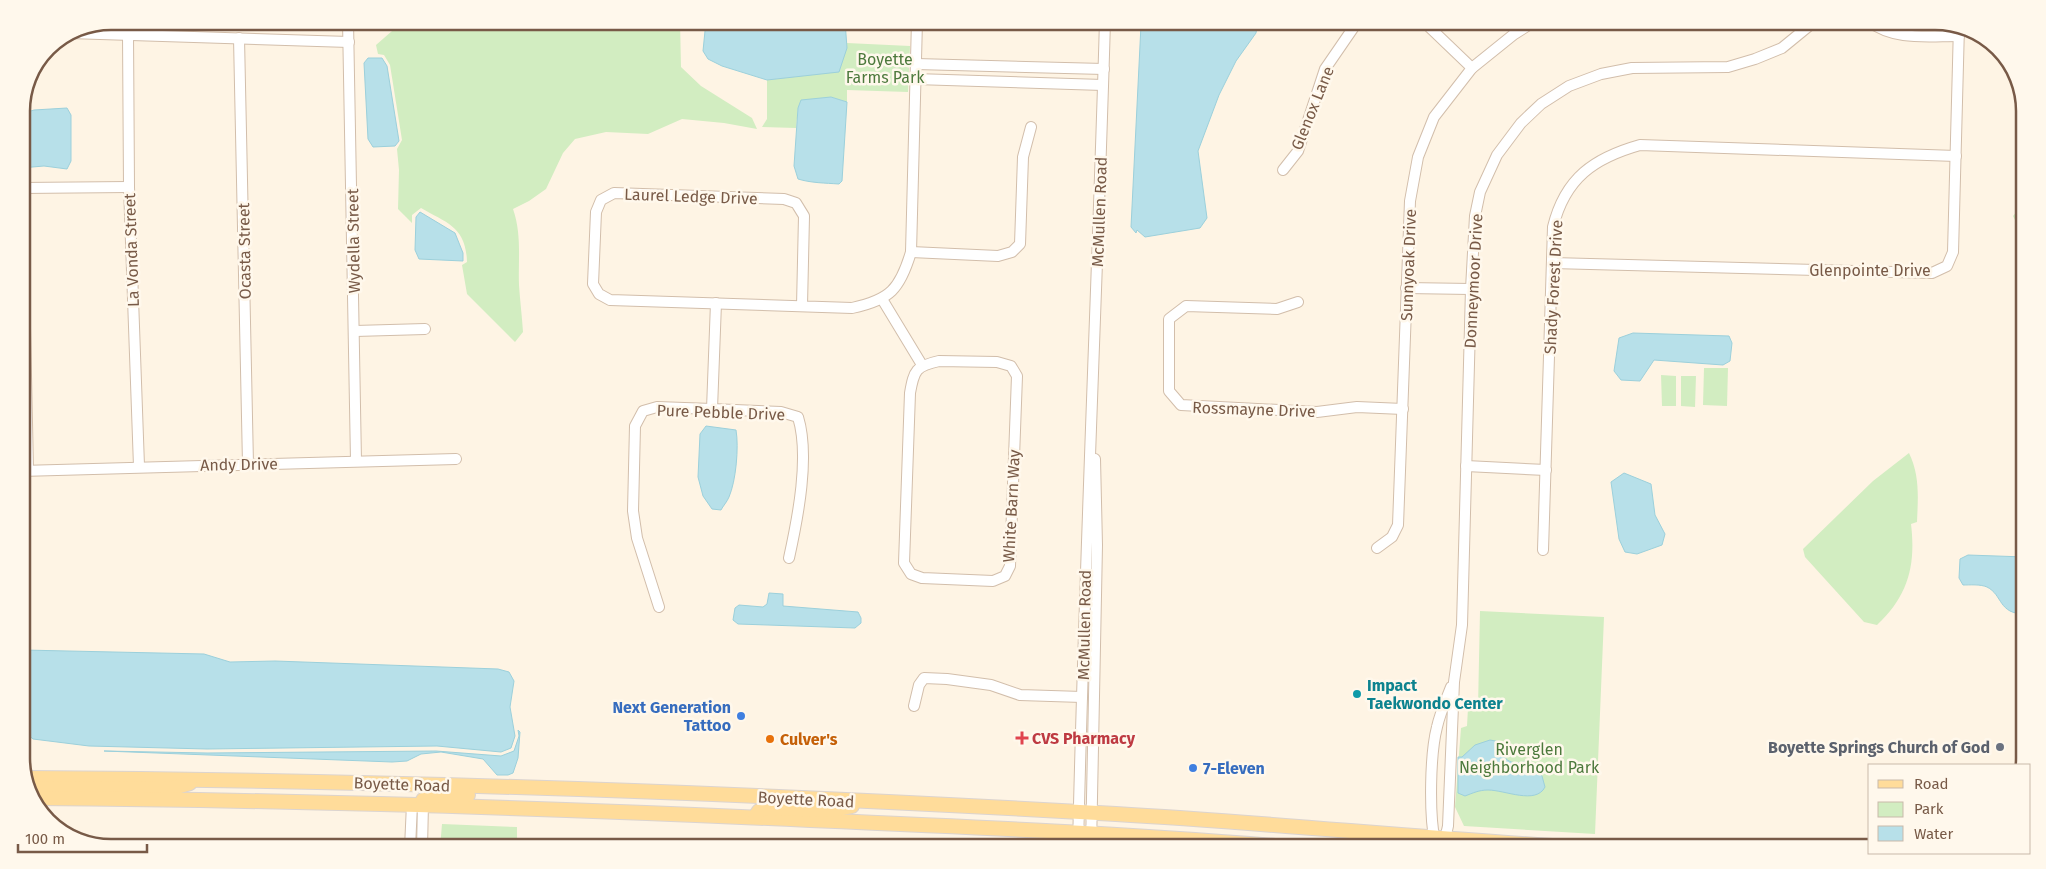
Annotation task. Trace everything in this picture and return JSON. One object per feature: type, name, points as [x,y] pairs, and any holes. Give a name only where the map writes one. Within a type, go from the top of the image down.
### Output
[{"type":"main road","name":"Boyette Road","points":[[33,778],[197,779],[727,795],[1085,812],[1394,839]]},
{"type":"main road","points":[[36,788],[163,789],[187,784],[197,779]]},
{"type":"main road","points":[[417,804],[432,796],[522,796],[537,788]]},
{"type":"main road","points":[[727,795],[755,817],[759,811],[767,808],[830,810],[848,808],[864,802]]},
{"type":"main road","name":"Boyette Road","points":[[41,798],[417,804],[1084,832],[1178,839]]},
{"type":"street","name":"Wydella Street","points":[[348,30],[356,461]]},
{"type":"street","points":[[917,30],[911,252],[904,273],[896,286],[882,300],[922,365]]},
{"type":"street","name":"McMullen Road","points":[[1081,839],[1084,832],[1085,812],[1092,497],[1092,403],[1105,30]]},
{"type":"street","name":"Glenox Lane","points":[[1283,170],[1298,151],[1325,69],[1352,30]]},
{"type":"street","points":[[1432,30],[1472,68]]},
{"type":"street","name":"Sunnyoak Drive","points":[[1377,548],[1392,537],[1398,525],[1410,201],[1418,157],[1434,117],[1472,68],[1521,30]]},
{"type":"street","name":"Donneymoor Drive","points":[[1442,839],[1448,826],[1454,682],[1460,652],[1462,625],[1471,289],[1475,216],[1480,192],[1497,155],[1521,123],[1541,104],[1569,86],[1601,74],[1632,68],[1728,67],[1782,48],[1804,30]]},
{"type":"street","points":[[1883,30],[1896,35],[1948,32]]},
{"type":"street","points":[[90,33],[349,42]]},
{"type":"street","name":"La Vonda Street","points":[[128,34],[129,186],[139,466]]},
{"type":"street","name":"Glenpointe Drive","points":[[1552,263],[1932,273],[1947,266],[1953,252],[1959,34]]},
{"type":"street","name":"Ocasta Street","points":[[239,38],[248,464]]},
{"type":"street","points":[[916,64],[1104,69]]},
{"type":"street","points":[[915,79],[1104,85]]},
{"type":"street","points":[[911,252],[998,256],[1012,252],[1020,244],[1023,157],[1031,126]]},
{"type":"street","name":"Shady Forest Drive","points":[[1543,550],[1552,263],[1556,218],[1558,210],[1578,177],[1593,164],[1616,152],[1640,145],[1956,156]]},
{"type":"street","points":[[30,188],[129,186]]},
{"type":"street","name":"Laurel Ledge Drive","points":[[802,306],[804,216],[796,203],[784,199],[614,193],[601,200],[596,212],[593,284],[599,294],[610,300],[852,308],[882,300]]},
{"type":"street","points":[[1406,288],[1471,289]]},
{"type":"street","name":"Rossmayne Drive","points":[[1298,302],[1277,309],[1186,306],[1170,320],[1169,392],[1181,405],[1317,412],[1356,407],[1402,409]]},
{"type":"street","points":[[712,409],[716,303]]},
{"type":"street","points":[[355,331],[424,329]]},
{"type":"street","name":"White Barn Way","points":[[939,361],[997,362],[1011,366],[1017,376],[1010,566],[1005,576],[993,581],[922,578],[912,574],[904,563],[910,393],[913,376],[922,365],[939,361]]},
{"type":"street","name":"Pure Pebble Drive","points":[[659,607],[637,538],[633,510],[635,426],[642,411],[657,407],[712,409],[781,412],[798,417],[803,433],[800,508],[789,558]]},
{"type":"street","name":"Andy Drive","points":[[30,470],[456,459]]},
{"type":"street","points":[[1466,466],[1546,470]]},
{"type":"street","name":"McMullen Road","points":[[1085,812],[1082,697],[1092,497]]},
{"type":"street","points":[[914,706],[919,685],[924,678],[991,685],[1020,694],[1082,697]]},
{"type":"street","name":"Donneymoor Drive","points":[[1438,839],[1432,825],[1434,738],[1440,715],[1454,682]]},
{"type":"street","points":[[411,839],[417,804]]},
{"type":"street","points":[[417,804],[421,839]]},
{"type":"street","name":"McMullen Road","points":[[1084,832],[1087,839]]},
{"type":"green space","points":[[393,30],[680,30],[681,67],[701,86],[752,118],[757,129],[724,123],[682,119],[648,134],[606,132],[575,139],[563,153],[546,189],[513,209],[519,238],[519,285],[523,332],[515,342],[467,294],[462,265],[467,262],[466,250],[459,233],[447,222],[421,208],[412,215],[412,223],[398,209],[399,170],[397,149],[402,140],[390,65],[384,55],[378,54],[376,45]]},
{"type":"green space","name":"Boyette Farms Park","points":[[847,43],[910,46],[908,92],[847,90],[847,102],[831,97],[798,108],[796,128],[762,127],[767,119],[767,80],[824,73],[847,48]]},
{"type":"green space","points":[[1704,368],[1728,368],[1727,406],[1703,405]]},
{"type":"green space","points":[[1661,375],[1676,376],[1676,406],[1662,406]]},
{"type":"green space","points":[[1681,376],[1696,376],[1695,407],[1681,406]]},
{"type":"green space","points":[[1909,453],[1917,478],[1918,495],[1917,522],[1911,524],[1911,567],[1903,591],[1896,603],[1877,625],[1864,622],[1805,557],[1803,549],[1873,481]]},
{"type":"green space","name":"Riverglen Neighborhood Park","points":[[1480,611],[1604,617],[1595,834],[1464,826],[1455,807],[1461,728],[1467,726],[1468,708],[1478,708]]},
{"type":"green space","points":[[442,824],[517,827],[517,839],[441,839]]},
{"type":"water","points":[[705,30],[846,30],[847,48],[839,72],[767,80],[722,66],[708,59],[703,51]]},
{"type":"water","points":[[1141,30],[1256,30],[1236,61],[1219,95],[1198,151],[1207,218],[1200,228],[1145,237],[1137,230],[1136,233],[1131,227]]},
{"type":"water","points":[[368,58],[382,58],[387,66],[399,141],[395,146],[373,147],[368,139],[364,63]]},
{"type":"water","points":[[831,97],[847,102],[842,181],[839,184],[798,179],[794,166],[798,108],[801,100]]},
{"type":"water","points":[[67,108],[71,115],[71,161],[67,169],[44,166],[30,167],[30,111]]},
{"type":"water","points":[[420,212],[455,233],[463,253],[463,261],[419,259],[415,250],[416,217]]},
{"type":"water","points":[[1633,333],[1729,336],[1732,343],[1730,361],[1723,365],[1654,360],[1640,381],[1621,380],[1614,371],[1619,338]]},
{"type":"water","points":[[706,426],[736,430],[737,454],[735,473],[729,497],[721,510],[712,509],[703,496],[698,477],[700,434]]},
{"type":"water","points":[[1624,473],[1651,484],[1655,515],[1665,534],[1662,545],[1637,554],[1625,552],[1619,539],[1611,482]]},
{"type":"water","points":[[1968,555],[2016,557],[2016,613],[2005,608],[1992,590],[1987,587],[1963,585],[1959,578],[1960,559]]},
{"type":"water","points":[[769,593],[783,594],[783,606],[858,612],[861,623],[855,628],[738,624],[733,620],[735,608],[739,605],[763,607],[767,604]]},
{"type":"water","points":[[30,650],[204,654],[230,662],[275,661],[498,669],[509,672],[514,681],[510,707],[515,736],[511,748],[501,752],[437,746],[207,749],[89,746],[33,739],[30,736]]},
{"type":"water","points":[[518,730],[520,732],[518,758],[513,773],[508,775],[497,775],[483,759],[441,752],[421,754],[407,761],[392,762],[104,751],[207,753],[436,751],[501,756],[514,751],[519,736]]},
{"type":"water","points":[[1490,740],[1501,742],[1502,753],[1508,760],[1516,763],[1527,761],[1542,776],[1545,787],[1541,792],[1527,796],[1488,790],[1465,796],[1458,793],[1458,757],[1462,757],[1475,745]]},
{"type":"place","name":"Impact Taekwondo Center","points":[[1357,694]]},
{"type":"place","name":"Next Generation Tattoo","points":[[741,716]]},
{"type":"place","name":"CVS Pharmacy","points":[[1022,738]]},
{"type":"place","name":"Culver's","points":[[770,739]]},
{"type":"place","name":"Boyette Springs Church of God","points":[[2000,747]]},
{"type":"place","name":"7-Eleven","points":[[1193,768]]}]
